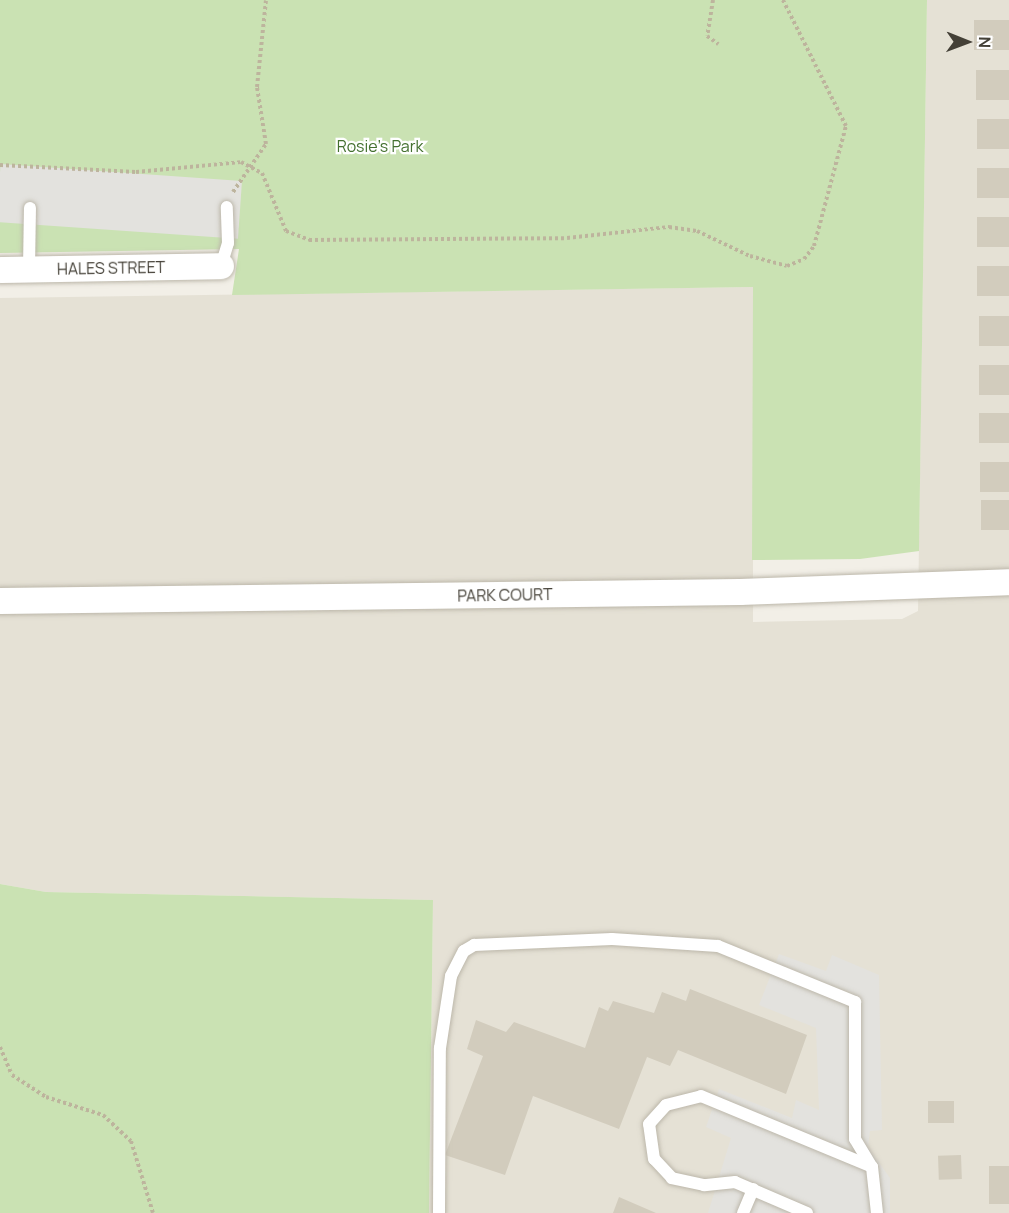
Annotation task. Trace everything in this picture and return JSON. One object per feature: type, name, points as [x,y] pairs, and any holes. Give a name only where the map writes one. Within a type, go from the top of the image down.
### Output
[{"type":"street","name":"HALES STREET","points":[[0,270],[221,266]]},
{"type":"street","name":"PARK COURT","points":[[0,601],[740,592],[1009,582]]},
{"type":"lane","points":[[221,266],[228,243],[227,207]]},
{"type":"lane","points":[[29,269],[30,208]]},
{"type":"lane","points":[[439,1213],[440,1048],[451,976],[464,951],[474,945],[612,939],[718,946],[855,1002],[855,1139],[872,1167],[878,1213]]},
{"type":"lane","points":[[807,1213],[735,1182],[704,1185],[672,1178],[654,1159],[649,1124],[666,1105],[701,1096],[872,1167]]},
{"type":"lane","points":[[743,1213],[753,1190]]},
{"type":"path","points":[[227,207],[236,183],[267,144],[257,87],[266,0]]},
{"type":"path","points":[[713,0],[707,36],[718,44]]},
{"type":"path","points":[[0,165],[136,172],[250,166],[262,173],[286,231],[309,240],[567,238],[669,227],[697,231],[750,256],[787,266],[804,259],[814,246],[846,126],[783,0]]},
{"type":"path","points":[[0,1047],[12,1075],[46,1097],[102,1115],[131,1141],[153,1213]]},
{"type":"shaded area","points":[[927,0],[1009,0],[1009,1213],[429,1213],[433,900],[46,892],[0,884],[0,298],[753,287],[753,622],[902,619],[918,611]]},
{"type":"shaded area","points":[[1,164],[242,181],[238,239],[0,222]]},
{"type":"shaded area","points":[[779,954],[826,971],[832,955],[879,975],[882,1130],[870,1131],[868,1147],[890,1178],[890,1213],[708,1213],[731,1138],[706,1127],[719,1089],[792,1118],[796,1100],[819,1110],[816,1028],[759,1005]]},
{"type":"green space","name":"Rosie's Park","points":[[0,0],[927,0],[919,551],[860,559],[752,560],[753,287],[232,295],[239,249],[0,253]]},
{"type":"green space","points":[[0,884],[46,892],[433,900],[429,1213],[0,1213]]},
{"type":"building","points":[[974,20],[1009,20],[1009,50],[974,50]]},
{"type":"building","points":[[976,70],[1009,70],[1009,100],[976,100]]},
{"type":"building","points":[[977,119],[1009,119],[1009,149],[977,149]]},
{"type":"building","points":[[977,168],[1009,168],[1009,198],[977,198]]},
{"type":"building","points":[[977,217],[1009,217],[1009,247],[977,247]]},
{"type":"building","points":[[977,266],[1009,266],[1009,296],[977,296]]},
{"type":"building","points":[[979,316],[1009,316],[1009,346],[979,346]]},
{"type":"building","points":[[979,365],[1009,365],[1009,395],[979,395]]},
{"type":"building","points":[[979,413],[1009,413],[1009,443],[979,443]]},
{"type":"building","points":[[980,462],[1009,462],[1009,492],[980,492]]},
{"type":"building","points":[[981,500],[1009,500],[1009,530],[981,530]]},
{"type":"building","points":[[690,989],[807,1035],[786,1094],[678,1050],[670,1066],[647,1057],[619,1129],[533,1096],[505,1175],[445,1155],[483,1056],[467,1049],[476,1020],[506,1032],[514,1022],[585,1048],[599,1007],[608,1011],[613,1001],[654,1013],[662,992],[686,1001]]},
{"type":"building","points":[[928,1101],[954,1101],[954,1123],[928,1123]]},
{"type":"building","points":[[961,1155],[962,1179],[939,1180],[938,1156]]},
{"type":"building","points":[[989,1166],[1009,1166],[1009,1204],[989,1204]]},
{"type":"building","points":[[619,1197],[656,1213],[613,1213]]}]
